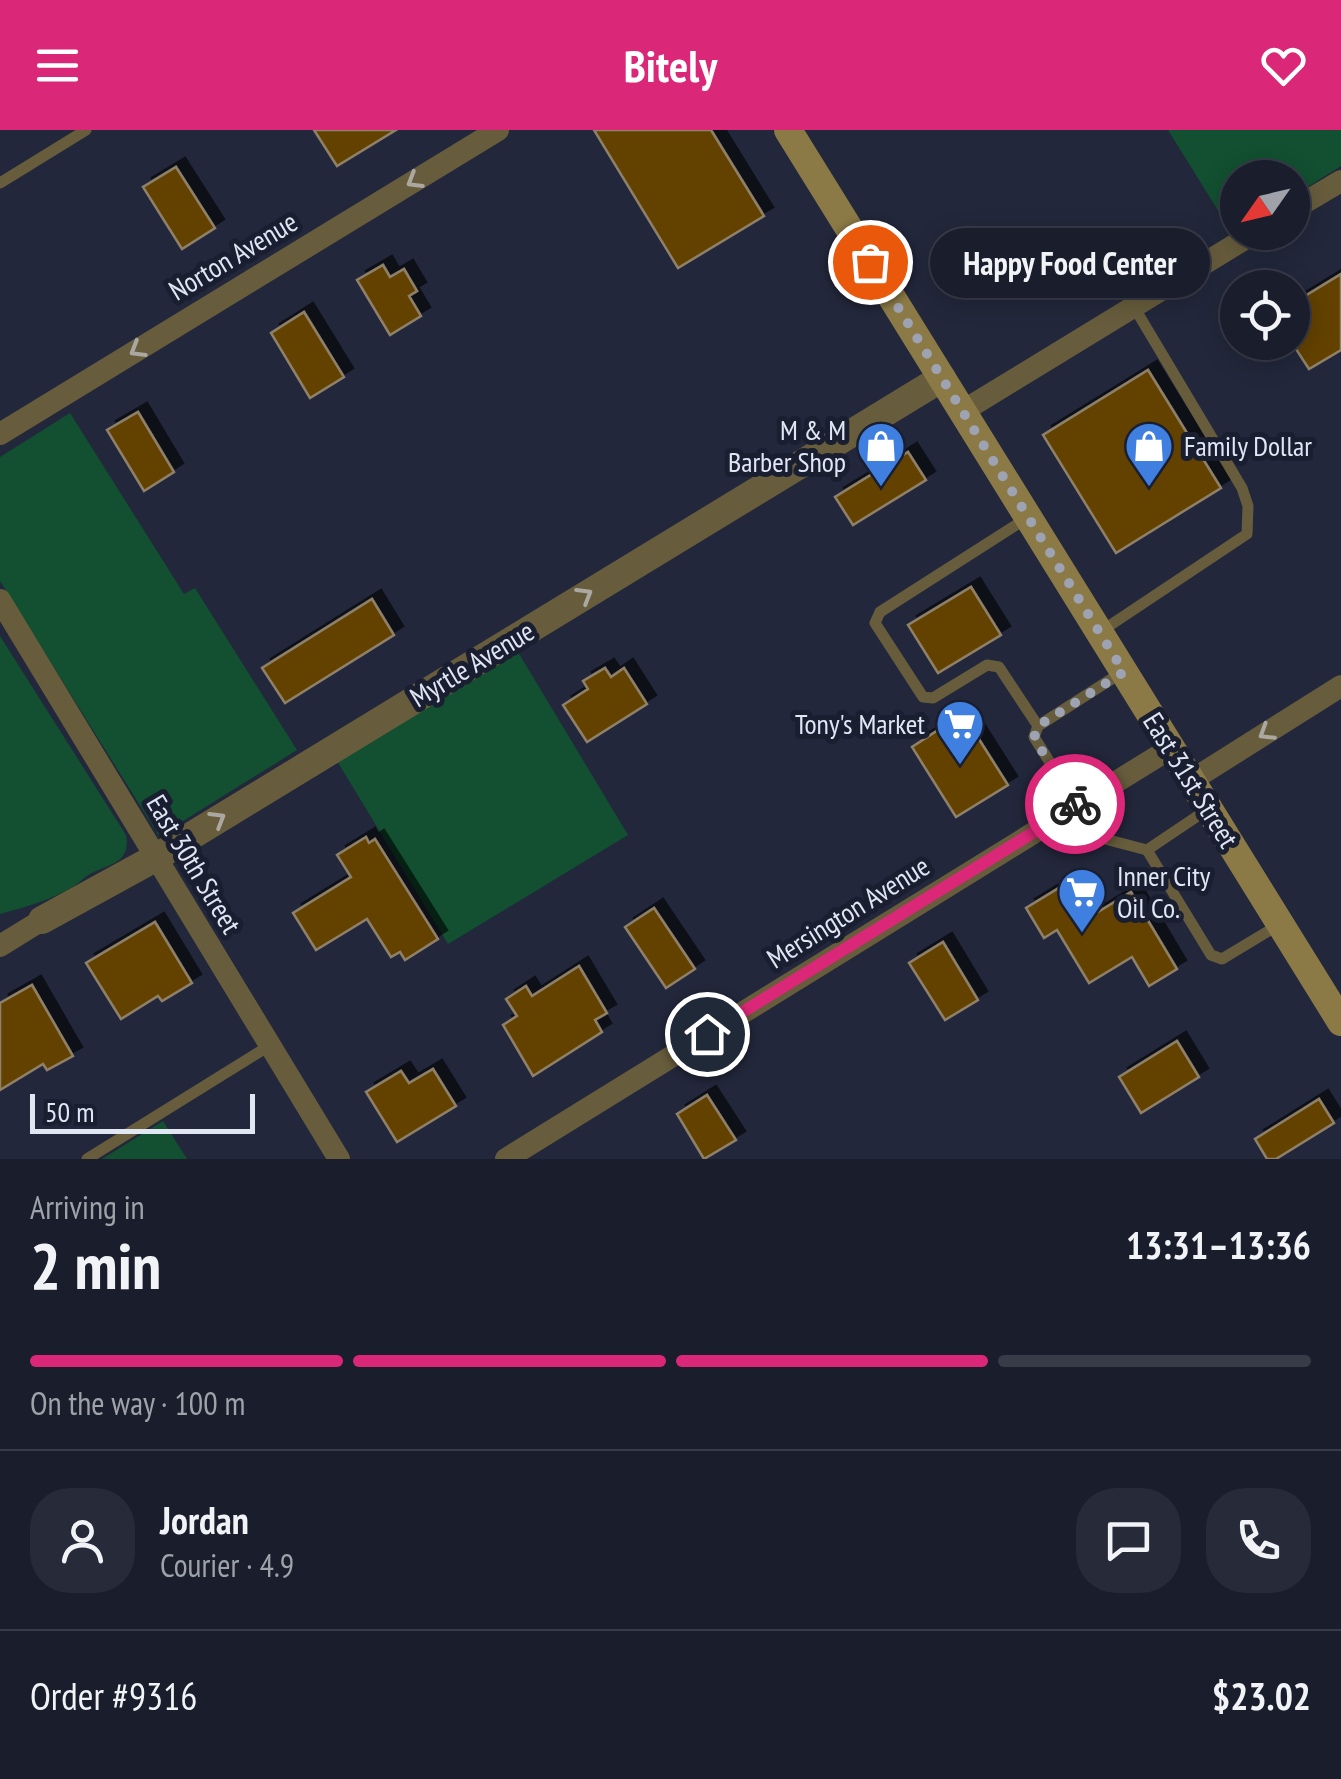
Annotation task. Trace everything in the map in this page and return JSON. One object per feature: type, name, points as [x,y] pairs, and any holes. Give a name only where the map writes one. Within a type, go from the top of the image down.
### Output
[{"type":"main road","name":"East 31st Street","points":[[788,130],[1341,1022]]},
{"type":"street","name":"Norton Avenue","points":[[0,434],[498,130]]},
{"type":"street","points":[[1310,199],[1341,181]]},
{"type":"street","points":[[963,411],[1226,250]]},
{"type":"street","name":"Myrtle Avenue","points":[[0,946],[155,858],[942,378]]},
{"type":"street","name":"East 30th Street","points":[[0,600],[339,1159]]},
{"type":"street","points":[[1192,780],[1341,686]]},
{"type":"street","name":"Mersington Avenue","points":[[506,1159],[1171,748]]},
{"type":"lane","points":[[0,183],[86,130]]},
{"type":"lane","points":[[1100,632],[1246,534],[1248,506],[1242,488],[1134,306]]},
{"type":"lane","points":[[1028,517],[880,612],[875,623],[923,697],[933,698],[988,665],[1000,667],[1038,726]]},
{"type":"lane","points":[[1124,672],[1038,726],[1034,738],[1076,806],[1094,834],[1148,850],[1211,956],[1222,959],[1280,924]]},
{"type":"lane","points":[[1148,850],[1209,808]]},
{"type":"lane","points":[[88,1159],[269,1046]]},
{"type":"green space","points":[[1168,130],[1341,130],[1341,166],[1310,185],[1310,160],[1220,160],[1220,214]]},
{"type":"green space","points":[[70,413],[184,594],[195,588],[297,750],[159,836],[0,581],[0,457]]},
{"type":"green space","points":[[0,636],[126,835],[127,844],[119,860],[66,891],[0,914]]},
{"type":"green space","points":[[518,652],[628,835],[448,944],[337,761]]},
{"type":"green space","points":[[163,1121],[187,1159],[102,1159]]},
{"type":"building","points":[[314,130],[396,130],[337,166]]},
{"type":"building","points":[[594,130],[711,130],[764,216],[678,268]]},
{"type":"building","points":[[176,167],[215,228],[182,249],[143,187]]},
{"type":"building","points":[[383,265],[390,277],[404,269],[417,291],[409,296],[421,316],[390,335],[357,280]]},
{"type":"building","points":[[1341,274],[1341,350],[1309,369],[1303,360],[1310,360],[1310,293]]},
{"type":"building","points":[[304,312],[344,377],[310,398],[271,333]]},
{"type":"building","points":[[1148,370],[1221,488],[1116,553],[1043,435]]},
{"type":"building","points":[[138,412],[174,472],[144,491],[107,430]]},
{"type":"building","name":"M & M Barber Shop","points":[[908,452],[926,480],[853,525],[835,497]]},
{"type":"building","points":[[971,587],[1001,635],[938,673],[908,625]]},
{"type":"building","points":[[372,599],[394,635],[285,703],[262,668]]},
{"type":"building","points":[[605,668],[611,677],[624,668],[647,704],[587,742],[563,705],[588,689],[583,681]]},
{"type":"building","name":"Tony's Market","points":[[963,714],[1008,785],[956,817],[912,747]]},
{"type":"building","points":[[366,837],[369,843],[375,839],[438,939],[405,960],[400,952],[391,957],[367,919],[316,950],[293,913],[351,877],[337,855]]},
{"type":"building","points":[[1072,880],[1093,915],[1131,892],[1177,969],[1149,986],[1132,957],[1089,983],[1057,930],[1044,938],[1026,908]]},
{"type":"building","points":[[654,908],[695,969],[666,988],[625,927]]},
{"type":"building","points":[[155,922],[192,983],[162,1001],[158,996],[121,1019],[86,963]]},
{"type":"building","points":[[943,942],[978,1000],[945,1020],[909,963]]},
{"type":"building","points":[[579,966],[607,1013],[595,1020],[602,1032],[533,1076],[503,1025],[517,1016],[506,999],[526,986],[532,996]]},
{"type":"building","points":[[32,985],[73,1056],[47,1070],[43,1064],[0,1090],[0,1003]]},
{"type":"building","points":[[1177,1041],[1199,1077],[1141,1113],[1119,1077]]},
{"type":"building","points":[[433,1069],[456,1106],[397,1142],[366,1092],[401,1071],[409,1083]]},
{"type":"building","points":[[707,1095],[736,1140],[704,1159],[677,1114]]},
{"type":"building","points":[[1319,1099],[1334,1123],[1276,1159],[1267,1159],[1255,1139]]},
{"type":"way so far","points":[[870,262],[1124,672],[1038,726],[1034,738],[1075,804]]},
{"type":"place","name":"Happy Food Center","points":[[870,262]]},
{"type":"place","name":"M & M Barber Shop","points":[[881,488]]},
{"type":"place","name":"Family Dollar","points":[[1149,488]]},
{"type":"place","name":"Tony's Market","points":[[960,766]]},
{"type":"place","name":"Inner City Oil Co.","points":[[1082,934]]},
{"type":"route","points":[[707,1034],[1075,804]]}]
